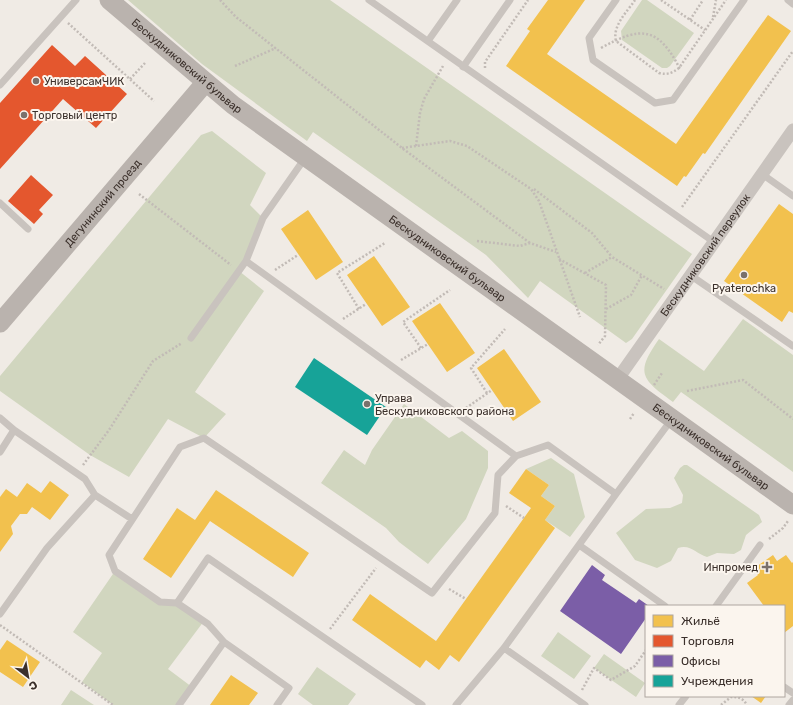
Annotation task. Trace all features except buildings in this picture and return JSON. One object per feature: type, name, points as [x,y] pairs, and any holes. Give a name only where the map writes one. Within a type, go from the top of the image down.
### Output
[{"type":"street","name":"Бескудниковский бульвар","points":[[109,0],[233,106],[672,419],[791,512]]},
{"type":"street","name":"Дегунинский проезд","points":[[0,322],[205,83]]},
{"type":"street","name":"Бескудниковский переулок","points":[[617,380],[793,130]]},
{"type":"lane","points":[[0,85],[76,0]]},
{"type":"lane","points":[[369,0],[714,242]]},
{"type":"lane","points":[[428,41],[457,0]]},
{"type":"lane","points":[[463,67],[510,0]]},
{"type":"lane","points":[[616,0],[589,38],[593,60],[655,103],[673,100],[744,0]]},
{"type":"lane","points":[[788,0],[793,4]]},
{"type":"lane","points":[[191,338],[246,261],[263,218],[306,158]]},
{"type":"lane","points":[[762,174],[793,196]]},
{"type":"lane","points":[[0,203],[28,229]]},
{"type":"lane","points":[[246,261],[516,456]]},
{"type":"lane","points":[[690,275],[793,346]]},
{"type":"lane","points":[[0,418],[14,430],[85,479],[95,495],[132,519]]},
{"type":"lane","points":[[456,705],[504,648],[672,419]]},
{"type":"lane","points":[[0,452],[14,430]]},
{"type":"lane","points":[[276,705],[289,688],[224,642],[208,624],[177,603],[160,602],[115,571],[109,555],[180,447],[204,438],[432,593],[495,513],[498,475],[516,456],[548,445],[616,494]]},
{"type":"lane","points":[[0,614],[47,548],[95,495]]},
{"type":"lane","points":[[579,545],[664,605]]},
{"type":"lane","points":[[717,605],[760,545]]},
{"type":"lane","points":[[177,603],[208,558],[422,705]]},
{"type":"lane","points":[[179,705],[224,642]]},
{"type":"lane","points":[[504,648],[585,705]]},
{"type":"lane","points":[[679,705],[685,697]]},
{"type":"lane","points":[[790,705],[793,700]]},
{"type":"path","points":[[220,0],[236,17],[402,148],[530,243],[556,252]]},
{"type":"path","points":[[485,71],[485,62],[528,0]]},
{"type":"path","points":[[635,0],[618,24],[615,31],[615,40],[618,44],[659,73],[668,74],[679,68],[726,0]]},
{"type":"path","points":[[661,0],[716,39]]},
{"type":"path","points":[[690,20],[703,0]]},
{"type":"path","points":[[713,19],[716,0]]},
{"type":"path","points":[[61,17],[154,101]]},
{"type":"path","points":[[592,53],[615,40],[636,34],[654,36],[664,43],[686,82]]},
{"type":"path","points":[[235,66],[276,48]]},
{"type":"path","points":[[678,218],[681,210],[793,51]]},
{"type":"path","points":[[416,146],[420,113],[424,99],[449,56]]},
{"type":"path","points":[[130,79],[145,63]]},
{"type":"path","points":[[402,148],[450,141],[467,146],[531,189],[539,201],[558,259],[580,317]]},
{"type":"path","points":[[534,189],[592,233],[612,257],[664,289]]},
{"type":"path","points":[[139,194],[239,271]]},
{"type":"path","points":[[477,240],[520,246],[530,243]]},
{"type":"path","points":[[359,309],[337,273],[385,243]]},
{"type":"path","points":[[267,276],[298,255]]},
{"type":"path","points":[[585,273],[612,257]]},
{"type":"path","points":[[558,259],[606,285],[605,336],[598,345]]},
{"type":"path","points":[[606,309],[631,295],[642,275]]},
{"type":"path","points":[[421,348],[403,322],[450,290]]},
{"type":"path","points":[[334,324],[366,304]]},
{"type":"path","points":[[487,393],[470,368],[505,329]]},
{"type":"path","points":[[77,474],[109,430],[153,361],[191,338]]},
{"type":"path","points":[[391,366],[428,344]]},
{"type":"path","points":[[654,385],[662,373]]},
{"type":"path","points":[[688,391],[743,380],[793,419]]},
{"type":"path","points":[[457,413],[492,390]]},
{"type":"path","points":[[630,419],[636,411]]},
{"type":"path","points":[[496,500],[524,518]]},
{"type":"path","points":[[760,545],[783,528],[791,512]]},
{"type":"path","points":[[324,638],[383,559]]},
{"type":"path","points":[[440,584],[466,599]]},
{"type":"path","points":[[0,625],[114,705]]},
{"type":"path","points":[[576,699],[594,668],[611,680],[635,666],[645,651]]},
{"type":"path","points":[[721,705],[731,697]]},
{"type":"path","points":[[740,697],[747,705]]},
{"type":"green space","points":[[128,0],[330,0],[692,254],[632,339],[626,343],[540,281],[528,298],[486,255],[313,132],[307,141],[202,64]]},
{"type":"green space","points":[[642,0],[647,0],[694,33],[667,68],[662,68],[622,40],[621,31]]},
{"type":"green space","points":[[212,131],[266,173],[250,205],[263,218],[239,271],[264,291],[195,392],[226,414],[204,438],[168,419],[129,477],[90,455],[0,391],[0,376],[201,135]]},
{"type":"green space","points":[[743,319],[793,355],[793,472],[681,392],[673,402],[654,387],[645,375],[644,368],[647,360],[659,339],[704,371]]},
{"type":"green space","points":[[404,404],[449,438],[462,431],[488,451],[488,468],[466,519],[428,564],[399,542],[386,528],[321,483],[344,450],[365,465],[372,450]]},
{"type":"green space","points":[[551,458],[574,474],[585,517],[570,537],[545,520],[555,506],[541,496],[549,485],[526,469]]},
{"type":"green space","points":[[687,465],[759,515],[762,522],[746,535],[741,550],[734,554],[717,553],[707,557],[690,548],[683,547],[678,548],[671,561],[657,568],[635,560],[616,533],[646,509],[670,508],[682,503],[683,495],[674,478],[680,468]]},
{"type":"green space","points":[[115,571],[160,602],[177,603],[204,621],[168,669],[192,687],[179,705],[113,705],[82,682],[102,653],[73,632]]},
{"type":"green space","points":[[558,632],[591,656],[574,679],[541,656]]},
{"type":"green space","points":[[604,654],[645,683],[636,697],[594,668]]},
{"type":"green space","points":[[317,667],[356,694],[348,705],[313,705],[298,694]]},
{"type":"green space","points":[[71,690],[94,705],[61,705]]},
{"type":"place","name":"УниверсамЧИК","points":[[36,81]]},
{"type":"place","name":"Торговый центр","points":[[24,115]]},
{"type":"place","name":"Pyaterochka","points":[[744,275]]},
{"type":"place","name":"Управа Бескудниковского района","points":[[367,404]]},
{"type":"place","name":"Инпромед","points":[[767,567]]}]
